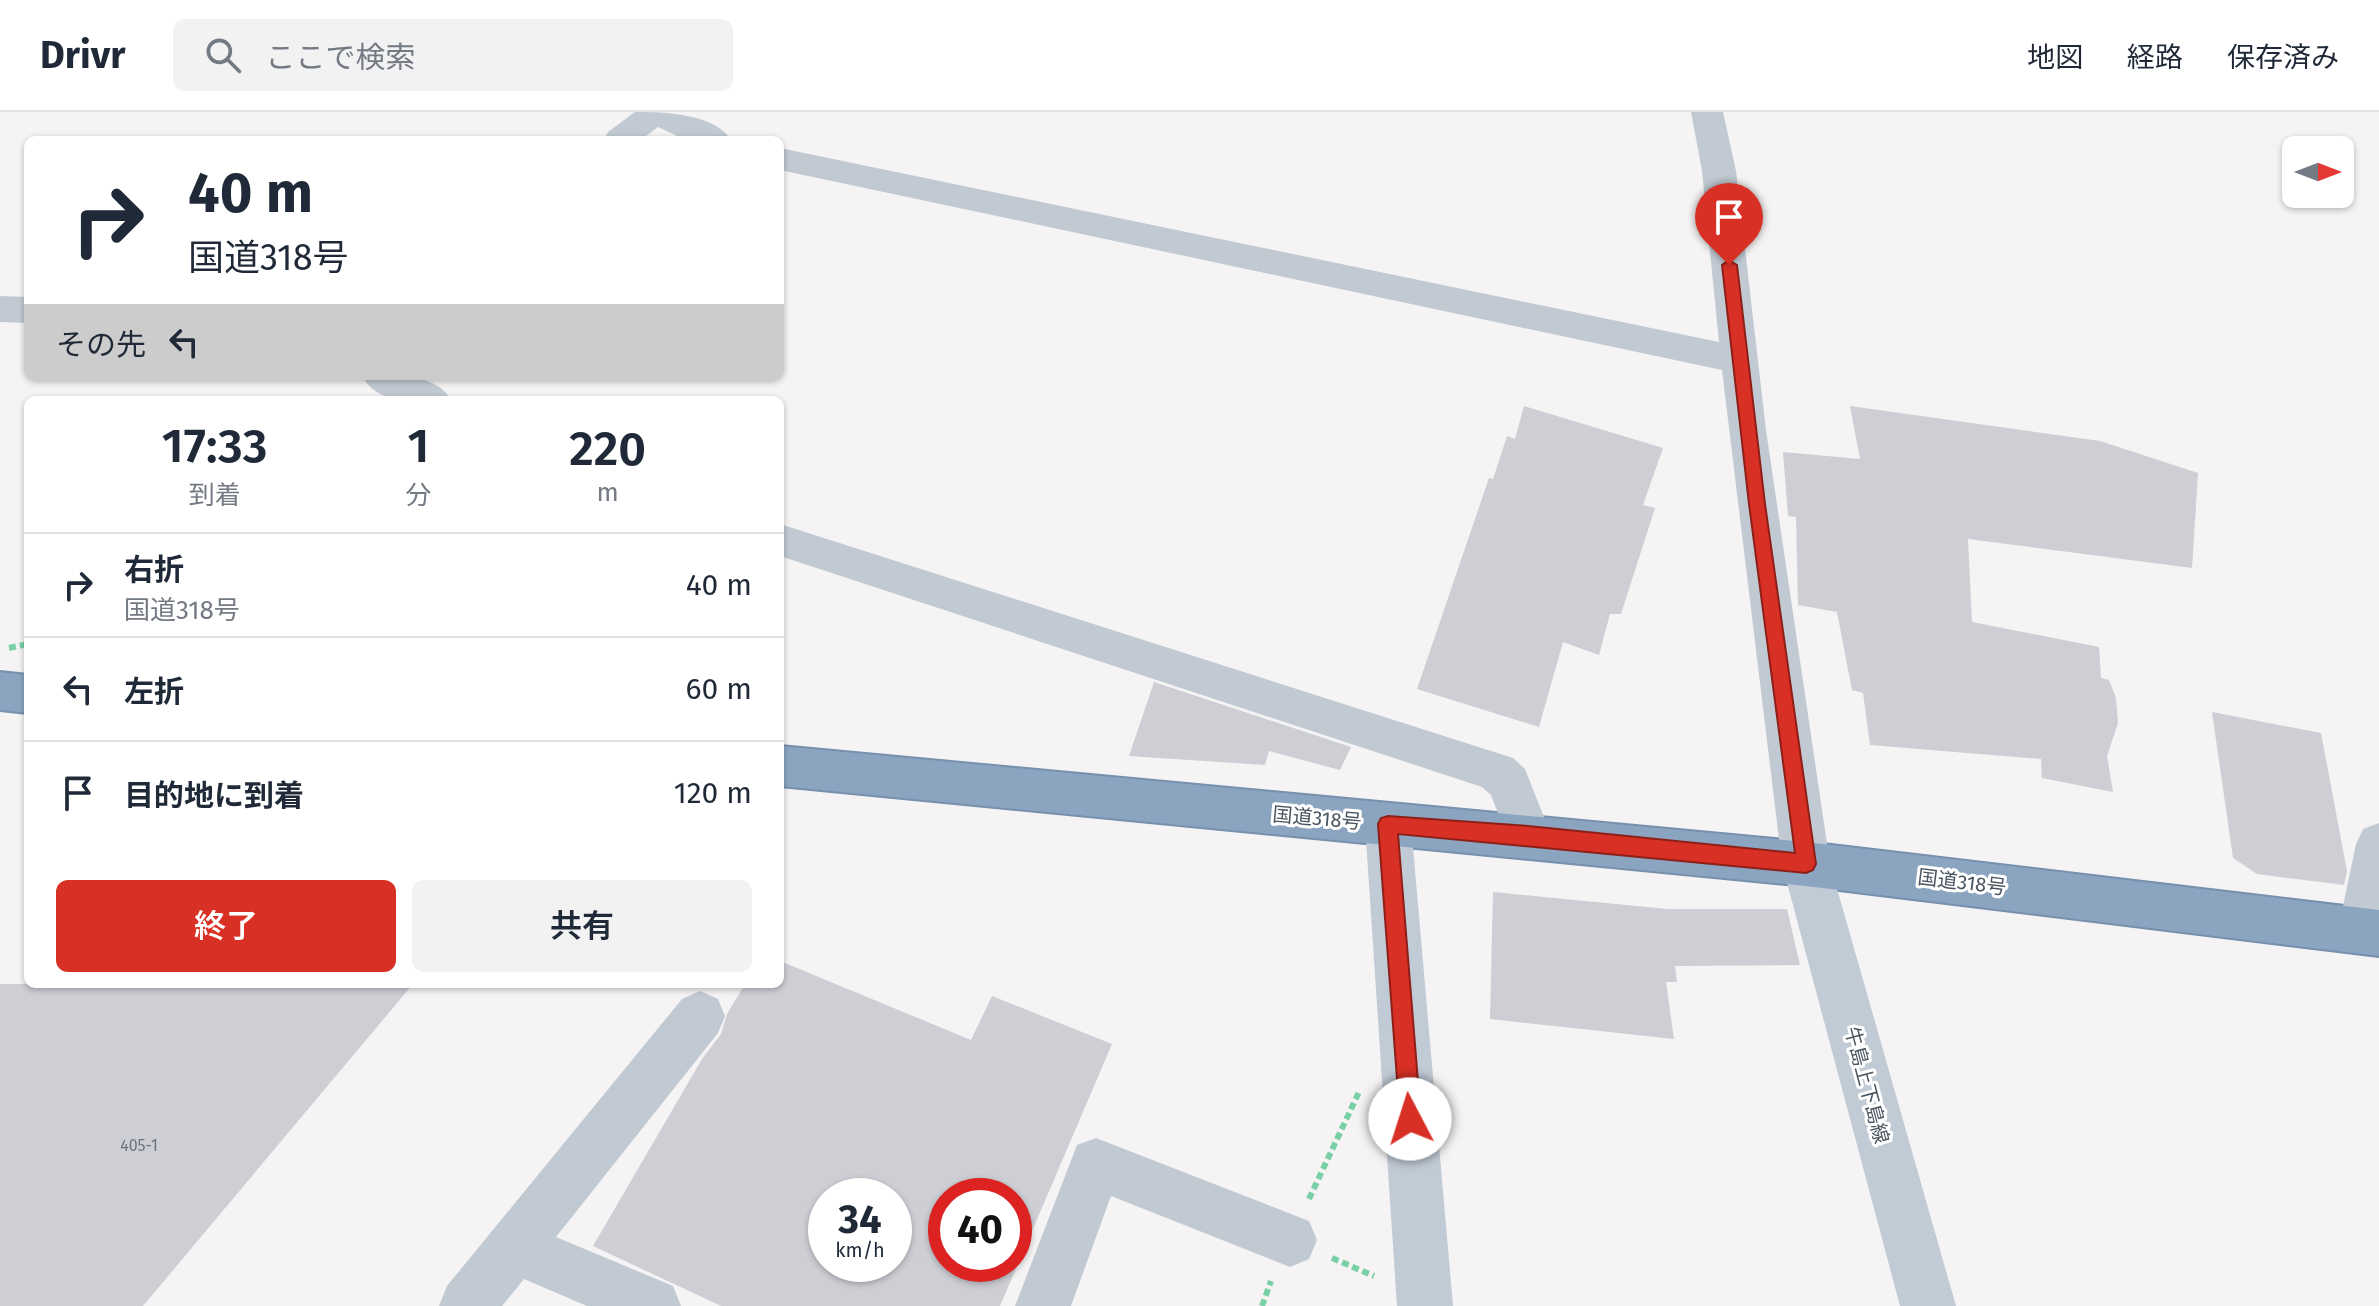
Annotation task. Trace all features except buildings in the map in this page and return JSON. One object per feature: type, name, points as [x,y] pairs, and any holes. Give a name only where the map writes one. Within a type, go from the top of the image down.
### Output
[{"type":"highway","points":[[0,691],[24,694]]},
{"type":"highway","name":"国道318号","points":[[784,766],[1528,835],[1806,864],[2371,932]]},
{"type":"street","points":[[1707,112],[1719,171],[1740,360],[1806,864]]},
{"type":"street","points":[[625,136],[655,113],[706,136]]},
{"type":"street","points":[[784,160],[1740,360]]},
{"type":"street","points":[[0,309],[24,310]]},
{"type":"street","points":[[386,380],[422,396]]},
{"type":"street","points":[[784,541],[1497,772],[1509,783],[1528,835]]},
{"type":"street","points":[[1388,824],[1425,1302]]},
{"type":"street","points":[[2371,932],[2379,844]]},
{"type":"street","name":"牛島上下島線","points":[[1806,864],[1928,1306]]},
{"type":"street","points":[[467,1306],[700,1016]]},
{"type":"street","points":[[1043,1306],[1096,1164],[1290,1240]]},
{"type":"street","points":[[514,1247],[653,1306]]},
{"type":"path","points":[[0,648],[24,645]]},
{"type":"path","points":[[1262,1306],[1362,1085]]},
{"type":"path","points":[[1290,1240],[1425,1302]]},
{"type":"route","points":[[1410,1119],[1388,824],[1806,864],[1747,430],[1729,265]]}]
